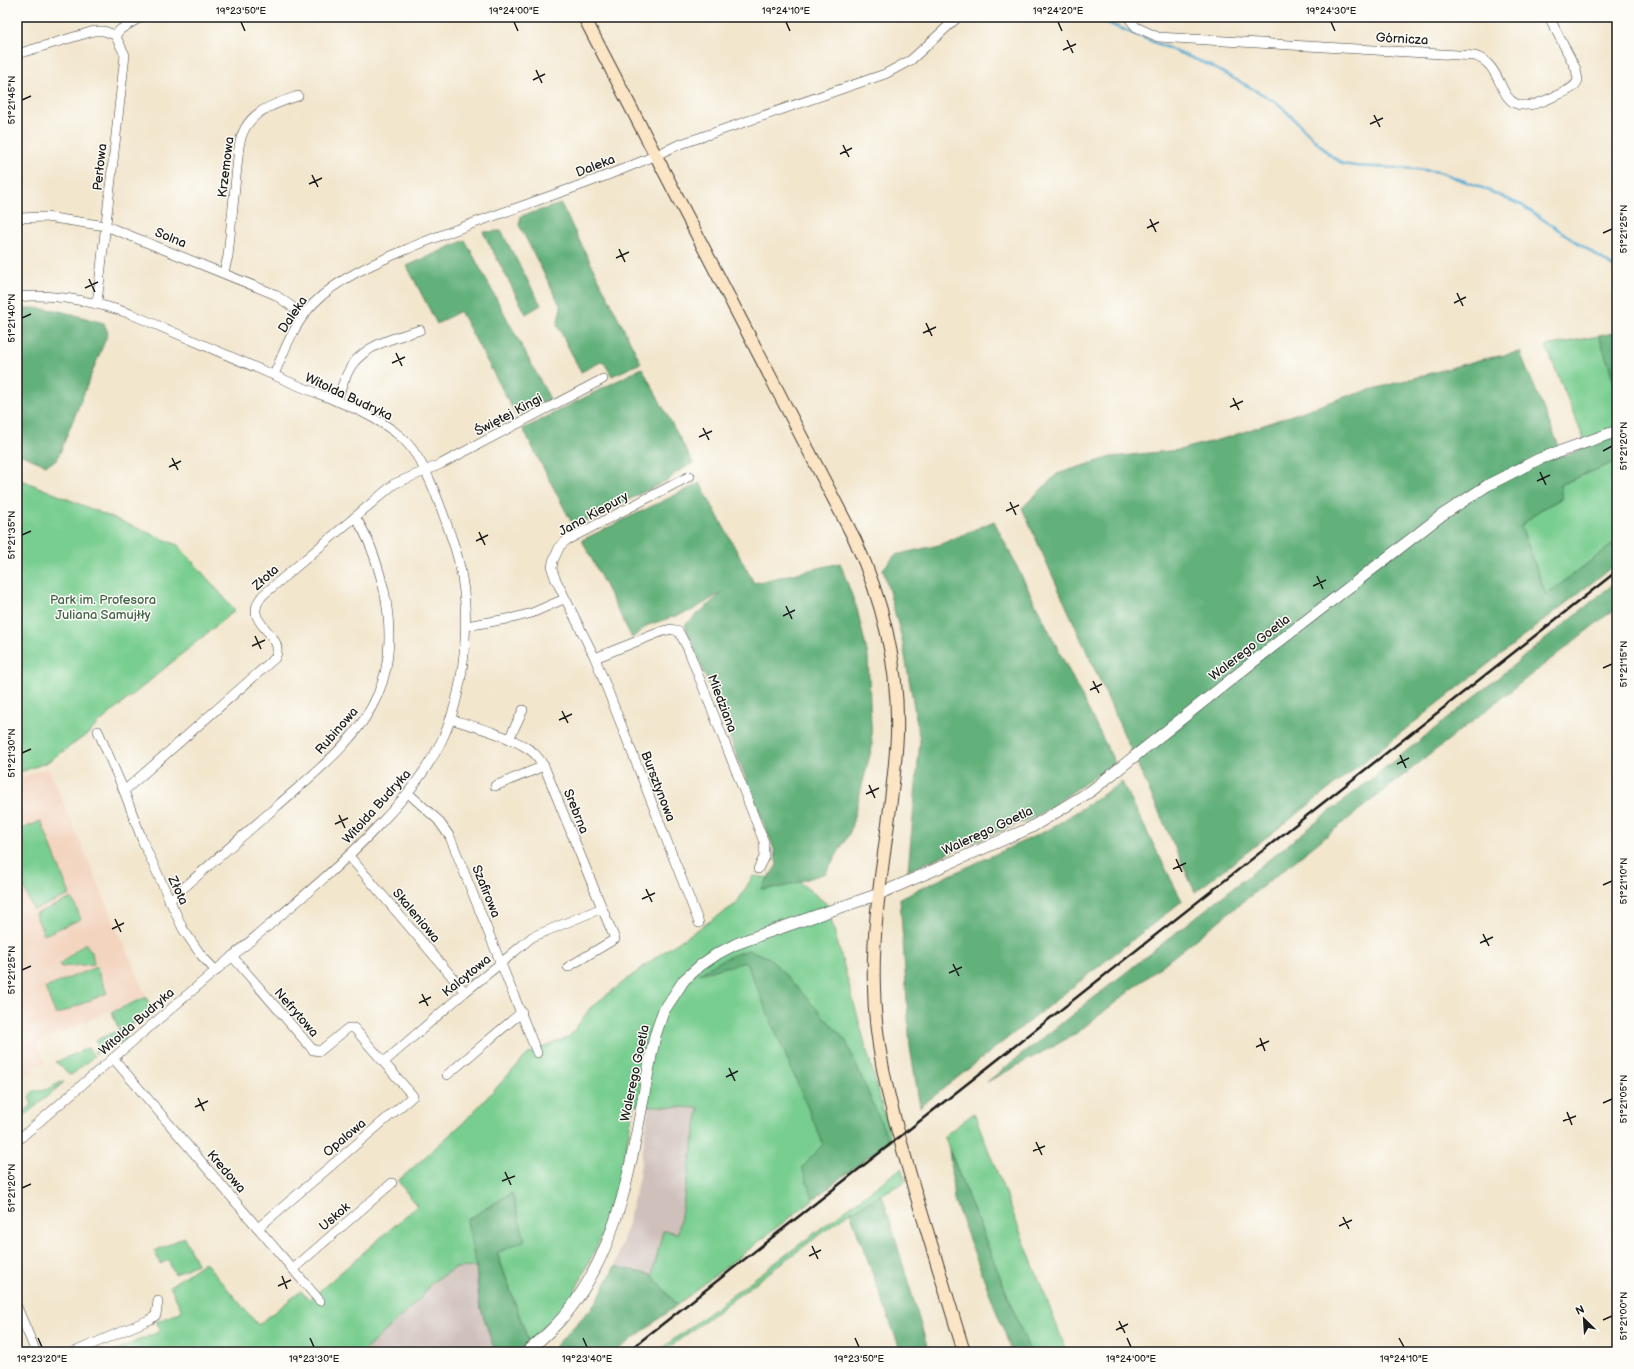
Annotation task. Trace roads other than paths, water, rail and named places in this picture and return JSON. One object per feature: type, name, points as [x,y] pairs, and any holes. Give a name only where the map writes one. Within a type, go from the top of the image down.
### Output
[{"type":"main road","points":[[584,17],[855,540],[866,563],[882,614],[891,653],[897,709],[888,827],[879,894],[874,952],[875,1012],[884,1070],[896,1126],[964,1352]]},
{"type":"street","points":[[17,54],[94,31],[104,31],[115,36],[121,29],[141,17]]},
{"type":"street","name":"Daleka","points":[[274,375],[292,335],[312,304],[332,288],[356,274],[398,253],[471,223],[571,189],[656,156],[678,145],[867,81],[899,68],[911,60],[958,17]]},
{"type":"street","name":"Górnicza","points":[[1128,17],[1136,27],[1158,37],[1475,56],[1486,61],[1508,98],[1519,104],[1529,106],[1541,103],[1572,88],[1578,80],[1576,69],[1549,17]]},
{"type":"street","name":"Perłowa","points":[[97,303],[124,55],[115,36]]},
{"type":"street","name":"Krzemowa","points":[[224,272],[228,256],[239,147],[244,129],[253,116],[265,109],[298,96]]},
{"type":"street","name":"Solna","points":[[17,218],[46,217],[106,226],[224,272],[274,294],[304,315]]},
{"type":"street","name":"Witolda Budryka","points":[[17,297],[47,296],[97,303],[132,314],[336,401],[377,420],[390,428],[409,445],[420,461],[443,513],[455,548],[462,579],[466,626],[461,680],[450,719],[433,756],[408,793],[349,856],[318,885],[232,956],[17,1141]]},
{"type":"street","points":[[336,401],[352,366],[360,356],[393,337],[420,330]]},
{"type":"street","name":"Świętej Kingi","points":[[424,470],[441,464],[603,379]]},
{"type":"street","name":"Walerego Goetla","points":[[527,1352],[561,1319],[577,1300],[589,1280],[606,1244],[621,1202],[655,1036],[663,1012],[684,980],[701,965],[736,944],[879,894],[1030,828],[1091,791],[1263,654],[1442,515],[1488,485],[1539,458],[1617,431]]},
{"type":"street","name":"Złota","points":[[124,791],[275,658],[277,646],[256,616],[255,608],[259,599],[394,484],[424,470]]},
{"type":"street","name":"Jana Kiepury","points":[[595,658],[564,599],[552,569],[553,561],[560,546],[586,529],[690,476]]},
{"type":"street","name":"Rubinowa","points":[[169,901],[336,754],[363,722],[378,696],[382,686],[387,661],[389,640],[388,608],[381,578],[363,528],[355,517]]},
{"type":"street","points":[[466,626],[513,618],[532,613],[564,599]]},
{"type":"street","name":"Miedziana","points":[[595,658],[652,634],[672,629],[679,632],[688,649],[764,842],[764,858],[758,869]]},
{"type":"street","name":"Bursztynowa","points":[[595,658],[699,923]]},
{"type":"street","points":[[509,739],[524,710]]},
{"type":"street","name":"Srebrna","points":[[450,719],[509,739],[535,754],[544,766],[615,939],[568,967]]},
{"type":"street","name":"Złota","points":[[98,731],[124,791],[143,842],[169,901],[188,938],[216,971]]},
{"type":"street","points":[[495,786],[544,766]]},
{"type":"street","name":"Szafirowa","points":[[408,793],[438,820],[450,837],[522,1012],[537,1053]]},
{"type":"street","name":"Skaleniowa","points":[[349,856],[465,992]]},
{"type":"street","name":"Kalcytowa","points":[[384,1062],[465,992],[502,964],[528,940],[550,929],[602,908]]},
{"type":"street","name":"Nefrytowa","points":[[232,956],[313,1050],[320,1051],[345,1030],[352,1027],[384,1062]]},
{"type":"street","points":[[447,1074],[522,1012]]},
{"type":"street","name":"Kredowa","points":[[113,1058],[320,1301]]},
{"type":"street","name":"Opalowa","points":[[258,1228],[413,1096],[384,1062]]},
{"type":"street","name":"Uskok","points":[[292,1269],[392,1183]]},
{"type":"street","points":[[74,1352],[151,1319],[156,1315],[158,1301]]},
{"type":"street","points":[[17,1307],[36,1352]]},
{"type":"waterway","points":[[1093,17],[1209,65],[1264,95],[1281,106],[1330,155],[1343,164],[1439,172],[1478,186],[1523,206],[1617,269]]},
{"type":"railway","points":[[627,1352],[1617,571]]},
{"type":"park label","name":"Park im. Profesora Juliana Samujłły","points":[[103,606]]}]
